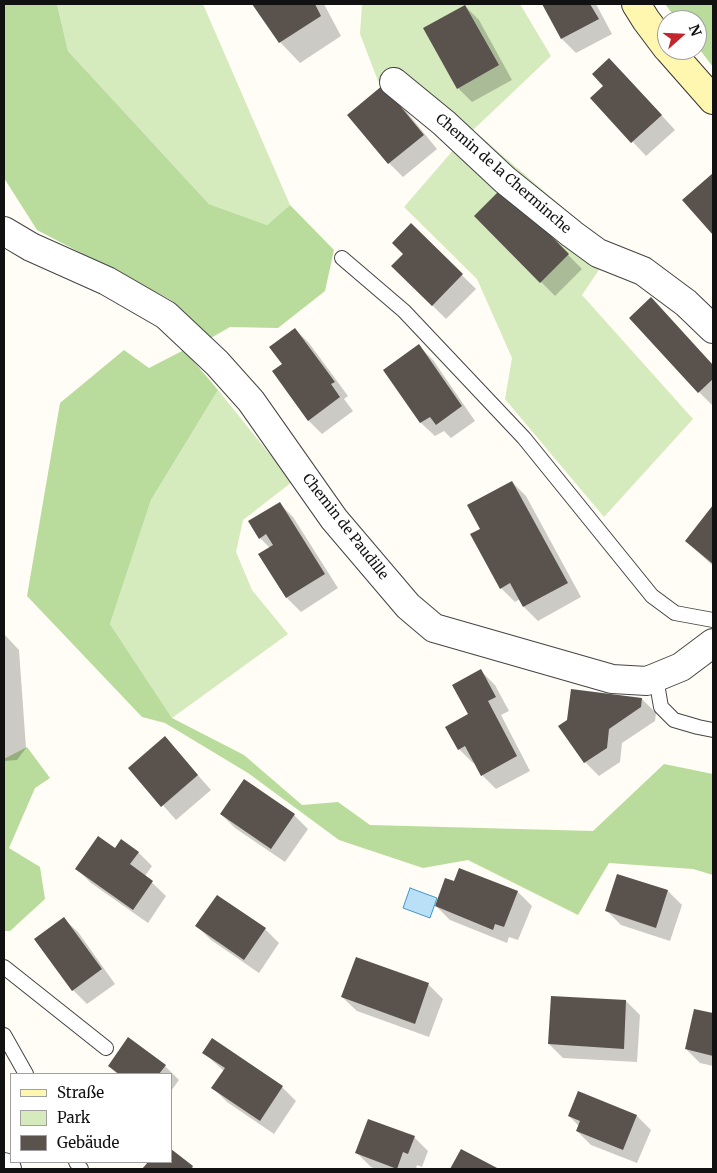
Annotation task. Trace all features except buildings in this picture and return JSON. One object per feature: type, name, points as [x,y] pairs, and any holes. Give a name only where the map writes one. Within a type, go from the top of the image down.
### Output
[{"type":"street","points":[[636,4],[657,34]]},
{"type":"street","points":[[678,60],[713,100]]},
{"type":"street","name":"Chemin de la Cherminche","points":[[394,82],[444,123],[506,180],[572,234],[598,253],[643,271],[686,303],[713,329]]},
{"type":"street","name":"Chemin de Paudille","points":[[4,231],[31,247],[107,282],[166,315],[217,363],[251,401],[334,519],[408,606],[434,628],[612,679],[647,681],[681,667],[713,643]]},
{"type":"lane","points":[[342,258],[404,311],[524,438],[652,596],[675,613],[713,620]]},
{"type":"lane","points":[[656,678],[661,707],[674,720],[698,728],[713,730]]},
{"type":"lane","points":[[4,967],[106,1048]]},
{"type":"lane","points":[[4,1035],[25,1073]]},
{"type":"green space","points":[[4,4],[57,4],[68,51],[209,204],[267,225],[290,205],[334,250],[325,291],[278,328],[230,327],[209,339],[171,300],[37,230],[4,178]]},
{"type":"green space","points":[[57,4],[203,4],[290,205],[267,225],[209,204],[68,51]]},
{"type":"green space","points":[[362,4],[520,4],[551,56],[473,130],[595,235],[615,246],[582,295],[693,419],[604,517],[505,399],[512,358],[477,279],[404,207],[455,148],[378,81],[360,34]]},
{"type":"green space","points":[[665,4],[713,4],[713,67],[707,59],[707,10],[670,10]]},
{"type":"green space","points":[[124,350],[149,368],[184,350],[218,390],[151,500],[110,624],[172,718],[244,755],[302,805],[338,802],[370,825],[593,831],[664,764],[713,774],[713,875],[693,869],[609,863],[578,915],[468,860],[423,868],[339,840],[248,773],[165,723],[142,717],[27,596],[60,403]]},
{"type":"green space","points":[[218,390],[292,482],[243,520],[236,552],[252,590],[288,634],[172,718],[110,624],[151,500]]},
{"type":"green space","points":[[27,747],[50,778],[35,788],[9,848],[40,867],[45,899],[10,931],[4,931],[4,759]]},
{"type":"water","points":[[410,888],[437,898],[430,918],[403,908]]}]
